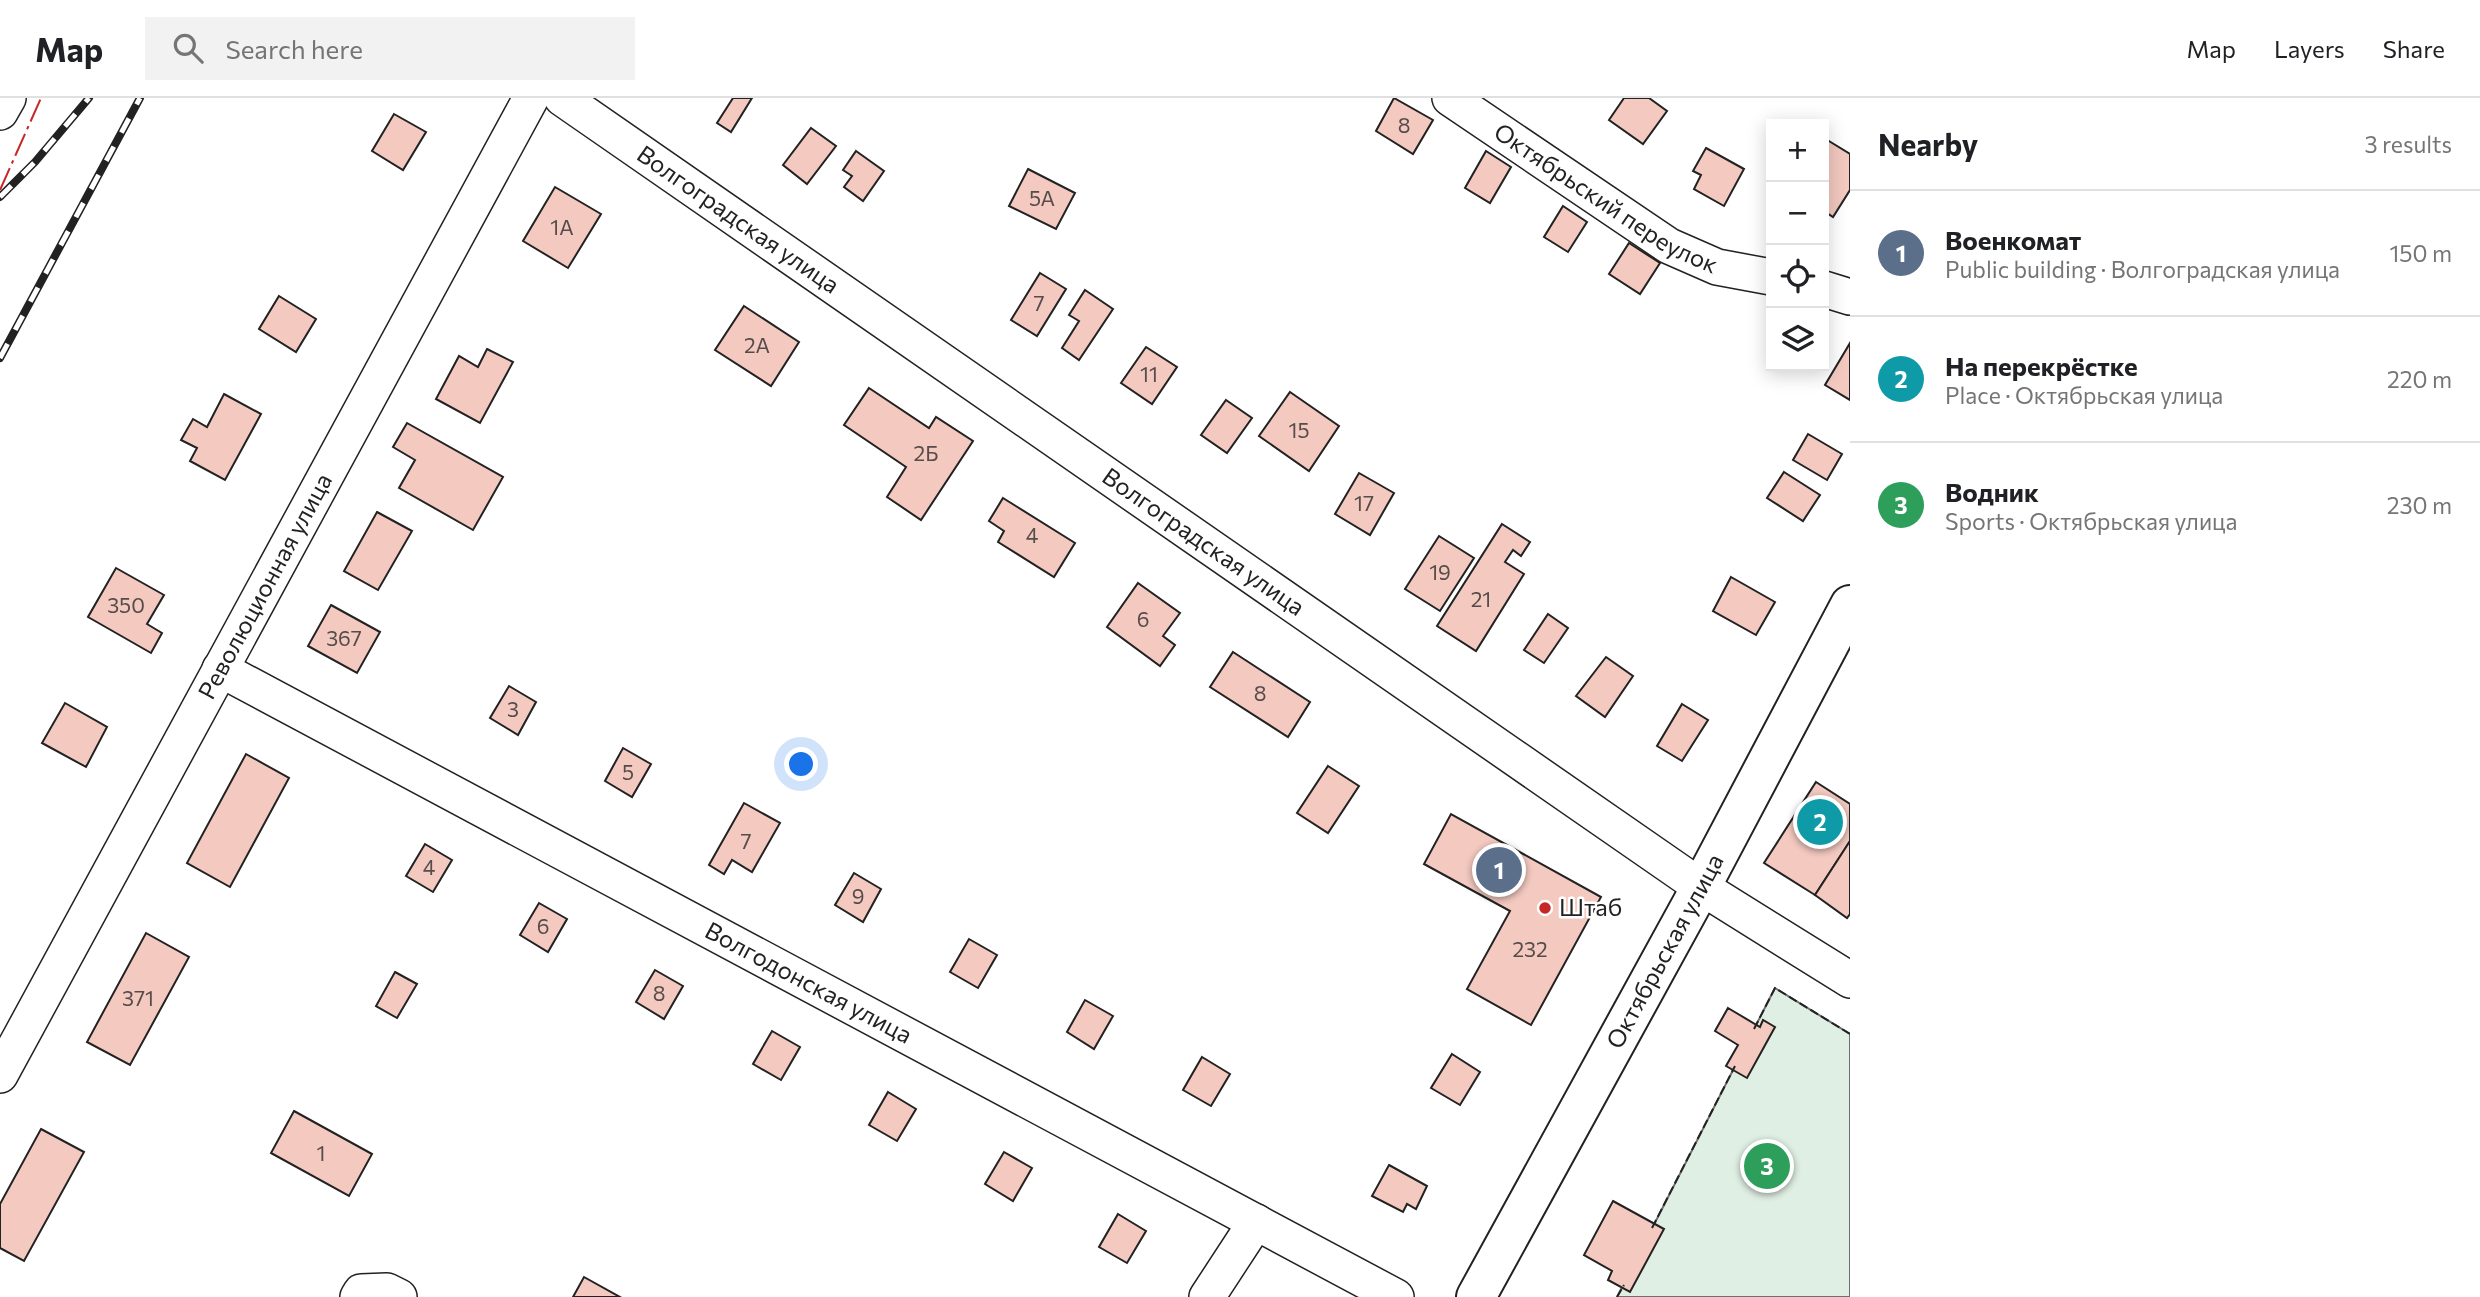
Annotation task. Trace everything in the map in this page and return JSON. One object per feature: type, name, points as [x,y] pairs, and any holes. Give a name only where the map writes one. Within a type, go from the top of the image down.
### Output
[{"type":"main road","name":"Октябрьская улица","points":[[1476,1297],[1701,887],[1850,605]]},
{"type":"street","points":[[0,112],[8,98]]},
{"type":"street","name":"Революционная улица","points":[[0,1075],[531,98]]},
{"type":"street","name":"Волгоградская улица","points":[[562,98],[1701,887],[1850,980]]},
{"type":"street","name":"Октябрьский переулок","points":[[1450,98],[1669,246],[1717,267],[1766,276]]},
{"type":"street","points":[[1829,291],[1850,298]]},
{"type":"street","name":"Волгодонская улица","points":[[220,668],[1396,1297]]},
{"type":"street","points":[[1207,1297],[1256,1222]]},
{"type":"street","points":[[358,1297],[361,1293],[387,1291],[399,1297]]},
{"type":"green space","points":[[1775,988],[1850,1034],[1850,1297],[1617,1297]]},
{"type":"building","points":[[733,98],[752,98],[731,132],[717,123]]},
{"type":"building","points":[[1394,98],[1433,120],[1413,154],[1376,131]]},
{"type":"building","points":[[1624,98],[1649,98],[1667,111],[1643,144],[1609,120]]},
{"type":"building","points":[[394,114],[426,132],[403,170],[372,151]]},
{"type":"building","points":[[811,128],[836,146],[807,184],[783,165]]},
{"type":"building","points":[[1829,141],[1850,154],[1850,190],[1833,217],[1829,214]]},
{"type":"building","points":[[1706,148],[1744,169],[1724,206],[1694,189],[1701,175],[1693,171]]},
{"type":"building","points":[[856,151],[884,171],[863,201],[844,187],[852,176],[843,170]]},
{"type":"building","points":[[1486,151],[1511,167],[1490,203],[1465,188]]},
{"type":"building","points":[[1028,169],[1075,193],[1056,229],[1009,206]]},
{"type":"building","points":[[555,187],[601,214],[568,268],[523,241]]},
{"type":"building","points":[[1563,206],[1587,222],[1568,252],[1544,237]]},
{"type":"building","points":[[1629,243],[1660,263],[1640,294],[1609,274]]},
{"type":"building","points":[[1040,273],[1066,289],[1037,336],[1011,320]]},
{"type":"building","points":[[1085,290],[1113,309],[1079,360],[1062,348],[1079,321],[1069,315]]},
{"type":"building","points":[[279,296],[316,319],[296,352],[259,329]]},
{"type":"building","points":[[744,306],[799,342],[771,386],[715,350]]},
{"type":"building","points":[[1850,343],[1850,400],[1825,385]]},
{"type":"building","points":[[1146,347],[1177,367],[1152,404],[1121,383]]},
{"type":"building","points":[[487,349],[513,362],[480,423],[436,399],[459,356],[478,367]]},
{"type":"building","points":[[869,388],[929,428],[936,417],[973,441],[921,520],[887,497],[906,467],[844,425]]},
{"type":"building","points":[[1290,392],[1339,426],[1309,471],[1259,436]]},
{"type":"building","points":[[224,394],[261,414],[225,480],[190,461],[197,448],[181,440],[193,419],[207,427]]},
{"type":"building","points":[[1226,400],[1252,418],[1227,453],[1201,435]]},
{"type":"building","points":[[407,423],[503,477],[473,530],[399,488],[415,460],[393,447]]},
{"type":"building","points":[[1808,434],[1842,454],[1827,480],[1793,460]]},
{"type":"building","points":[[1784,472],[1820,495],[1803,521],[1767,498]]},
{"type":"building","points":[[1359,473],[1394,493],[1370,535],[1335,514]]},
{"type":"building","points":[[1003,498],[1075,543],[1054,577],[998,542],[1004,531],[989,521]]},
{"type":"building","points":[[377,512],[412,531],[378,590],[344,571]]},
{"type":"building","points":[[1502,524],[1530,542],[1521,556],[1513,550],[1505,562],[1524,574],[1476,651],[1437,626]]},
{"type":"building","points":[[1439,536],[1474,558],[1440,611],[1405,589]]},
{"type":"building","points":[[116,568],[164,595],[147,624],[162,633],[151,653],[88,617]]},
{"type":"building","points":[[1731,577],[1775,602],[1756,635],[1713,611]]},
{"type":"building","points":[[1138,583],[1180,613],[1163,636],[1175,645],[1160,666],[1107,627]]},
{"type":"building","points":[[331,605],[380,632],[357,673],[308,646]]},
{"type":"building","points":[[1548,614],[1568,628],[1544,663],[1524,650]]},
{"type":"building","points":[[1233,652],[1310,702],[1288,737],[1210,687]]},
{"type":"building","points":[[1606,657],[1633,676],[1605,717],[1576,696]]},
{"type":"building","points":[[509,686],[536,702],[518,735],[490,718]]},
{"type":"building","points":[[65,703],[107,727],[86,767],[42,743]]},
{"type":"building","points":[[1682,704],[1708,720],[1682,761],[1657,746]]},
{"type":"building","points":[[623,748],[651,764],[632,797],[605,781]]},
{"type":"building","points":[[246,754],[289,778],[230,887],[187,863]]},
{"type":"building","points":[[1328,766],[1359,786],[1328,833],[1297,813]]},
{"type":"building","points":[[1816,782],[1850,804],[1850,841],[1815,895],[1764,863]]},
{"type":"building","points":[[744,803],[780,823],[752,872],[732,860],[724,874],[709,865]]},
{"type":"building","points":[[1451,814],[1601,897],[1531,1025],[1467,989],[1510,911],[1424,864]]},
{"type":"building","points":[[1850,841],[1850,914],[1847,918],[1815,895]]},
{"type":"building","points":[[425,844],[452,860],[433,892],[406,876]]},
{"type":"building","points":[[854,873],[881,889],[863,922],[835,905]]},
{"type":"building","points":[[539,903],[567,919],[548,952],[520,935]]},
{"type":"building","points":[[146,933],[189,957],[130,1065],[87,1042]]},
{"type":"building","points":[[969,939],[997,955],[978,988],[950,972]]},
{"type":"building","points":[[655,970],[683,986],[664,1019],[636,1002]]},
{"type":"building","points":[[395,972],[417,984],[397,1018],[376,1006]]},
{"type":"building","points":[[1085,1000],[1113,1016],[1094,1049],[1067,1032]]},
{"type":"building","points":[[1728,1008],[1760,1027],[1763,1020],[1775,1027],[1747,1078],[1726,1066],[1738,1045],[1715,1031]]},
{"type":"building","points":[[772,1031],[800,1047],[781,1080],[753,1064]]},
{"type":"building","points":[[1452,1054],[1480,1072],[1460,1105],[1431,1088]]},
{"type":"building","points":[[1202,1057],[1230,1074],[1211,1106],[1183,1090]]},
{"type":"building","points":[[888,1092],[916,1109],[897,1141],[869,1125]]},
{"type":"building","points":[[294,1111],[372,1154],[349,1196],[271,1153]]},
{"type":"building","points":[[41,1129],[84,1152],[24,1261],[0,1248],[0,1204]]},
{"type":"building","points":[[1004,1152],[1032,1168],[1013,1201],[985,1184]]},
{"type":"building","points":[[1389,1165],[1427,1186],[1416,1209],[1407,1204],[1403,1212],[1372,1196]]},
{"type":"building","points":[[1613,1201],[1664,1229],[1630,1292],[1608,1280],[1612,1271],[1584,1255]]},
{"type":"building","points":[[1118,1214],[1146,1231],[1127,1263],[1099,1247]]},
{"type":"building","points":[[584,1277],[620,1297],[573,1297]]},
{"type":"railway","points":[[0,197],[35,162],[89,98]]},
{"type":"railway","points":[[0,358],[140,98]]},
{"type":"fence","points":[[1754,1029],[1775,988],[1850,1034]]},
{"type":"fence","points":[[1652,1228],[1735,1066]]},
{"type":"fence","points":[[1617,1297],[1624,1285]]},
{"type":"power","points":[[0,190],[41,98]]},
{"type":"place","name":"На перекрёстке","points":[[1820,822]]},
{"type":"place","name":"Военкомат","points":[[1499,870]]},
{"type":"place","name":"Штаб","points":[[1545,908]]},
{"type":"place","name":"Водник","points":[[1767,1166]]}]
